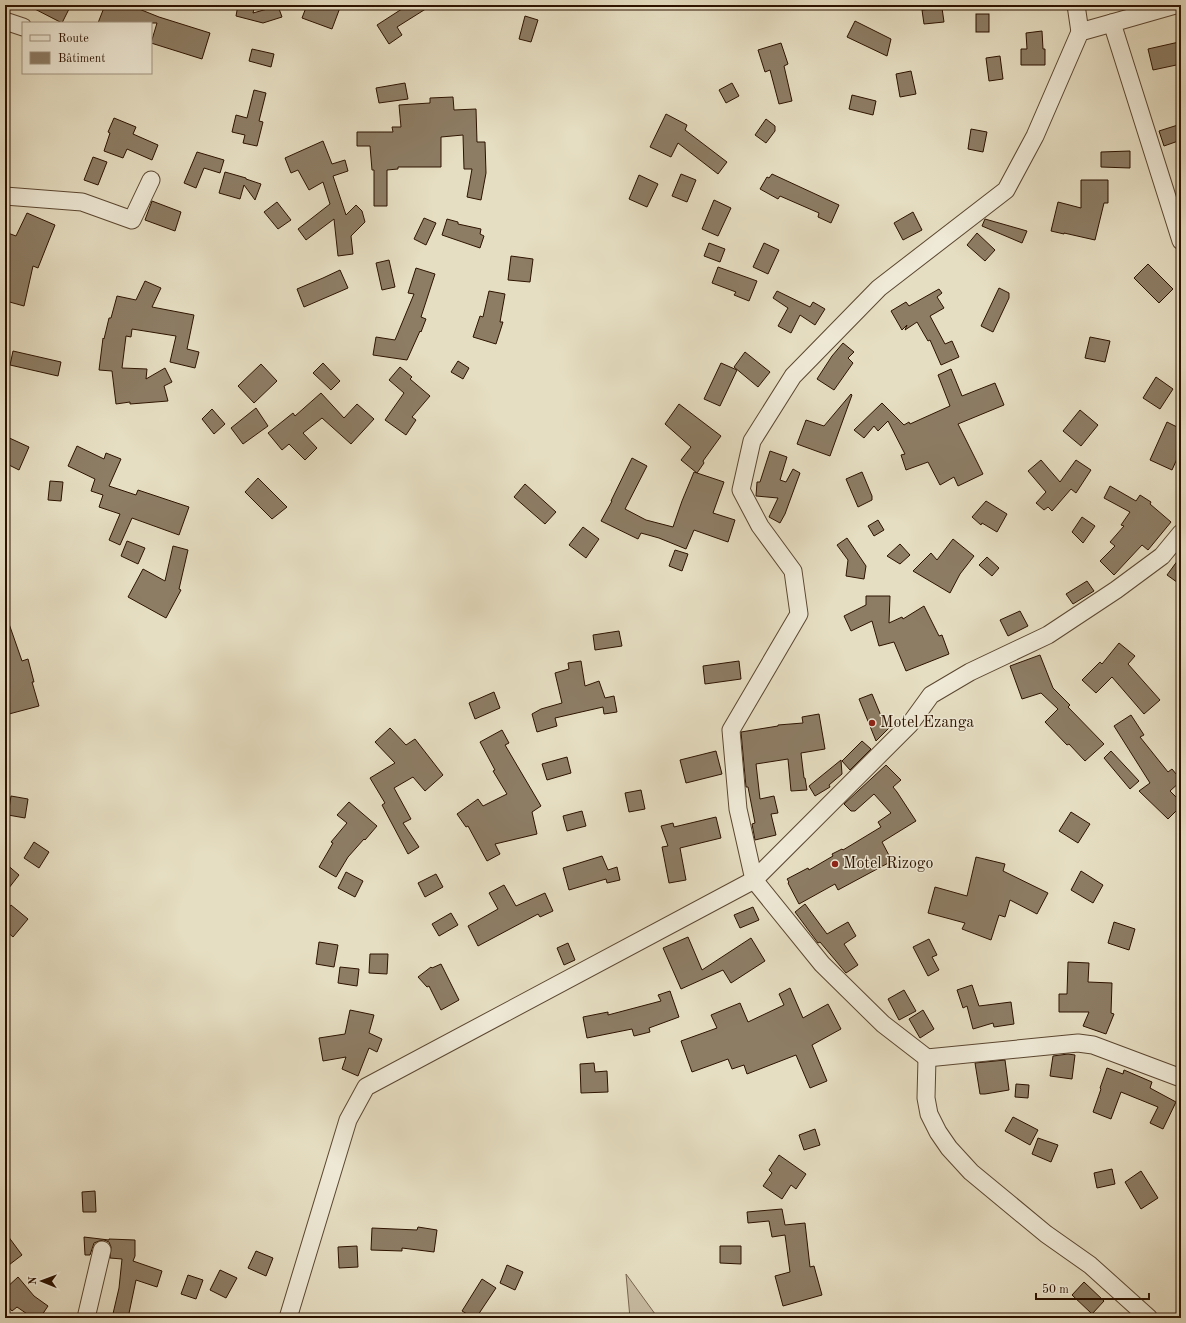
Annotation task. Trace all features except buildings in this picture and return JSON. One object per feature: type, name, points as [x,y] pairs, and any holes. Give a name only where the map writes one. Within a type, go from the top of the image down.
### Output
[{"type":"street","points":[[1076,5],[1080,32],[1035,136],[1006,190],[879,288],[793,376],[752,441],[741,490],[760,526],[793,571],[799,614],[731,730],[738,809],[754,880],[822,964],[883,1024],[927,1058],[1078,1043],[1093,1044],[1181,1078]]},
{"type":"street","points":[[1080,32],[1175,5]]},
{"type":"street","points":[[5,21],[22,27]]},
{"type":"street","points":[[1112,23],[1181,241]]},
{"type":"street","points":[[5,196],[82,202],[132,220],[151,180]]},
{"type":"street","points":[[288,1318],[348,1120],[366,1087],[754,880],[910,724],[931,694],[970,672],[1048,635],[1116,590],[1162,556],[1181,533]]},
{"type":"street","points":[[927,1058],[926,1098],[930,1114],[938,1132],[949,1148],[971,1172],[1046,1234],[1090,1265],[1150,1318]]},
{"type":"street","points":[[86,1318],[102,1250]]},
{"type":"shaded area","points":[[626,1274],[658,1318],[630,1318]]},
{"type":"place","name":"Motel Ezanga","points":[[872,723]]},
{"type":"place","name":"Motel Rizogo","points":[[835,864]]}]
